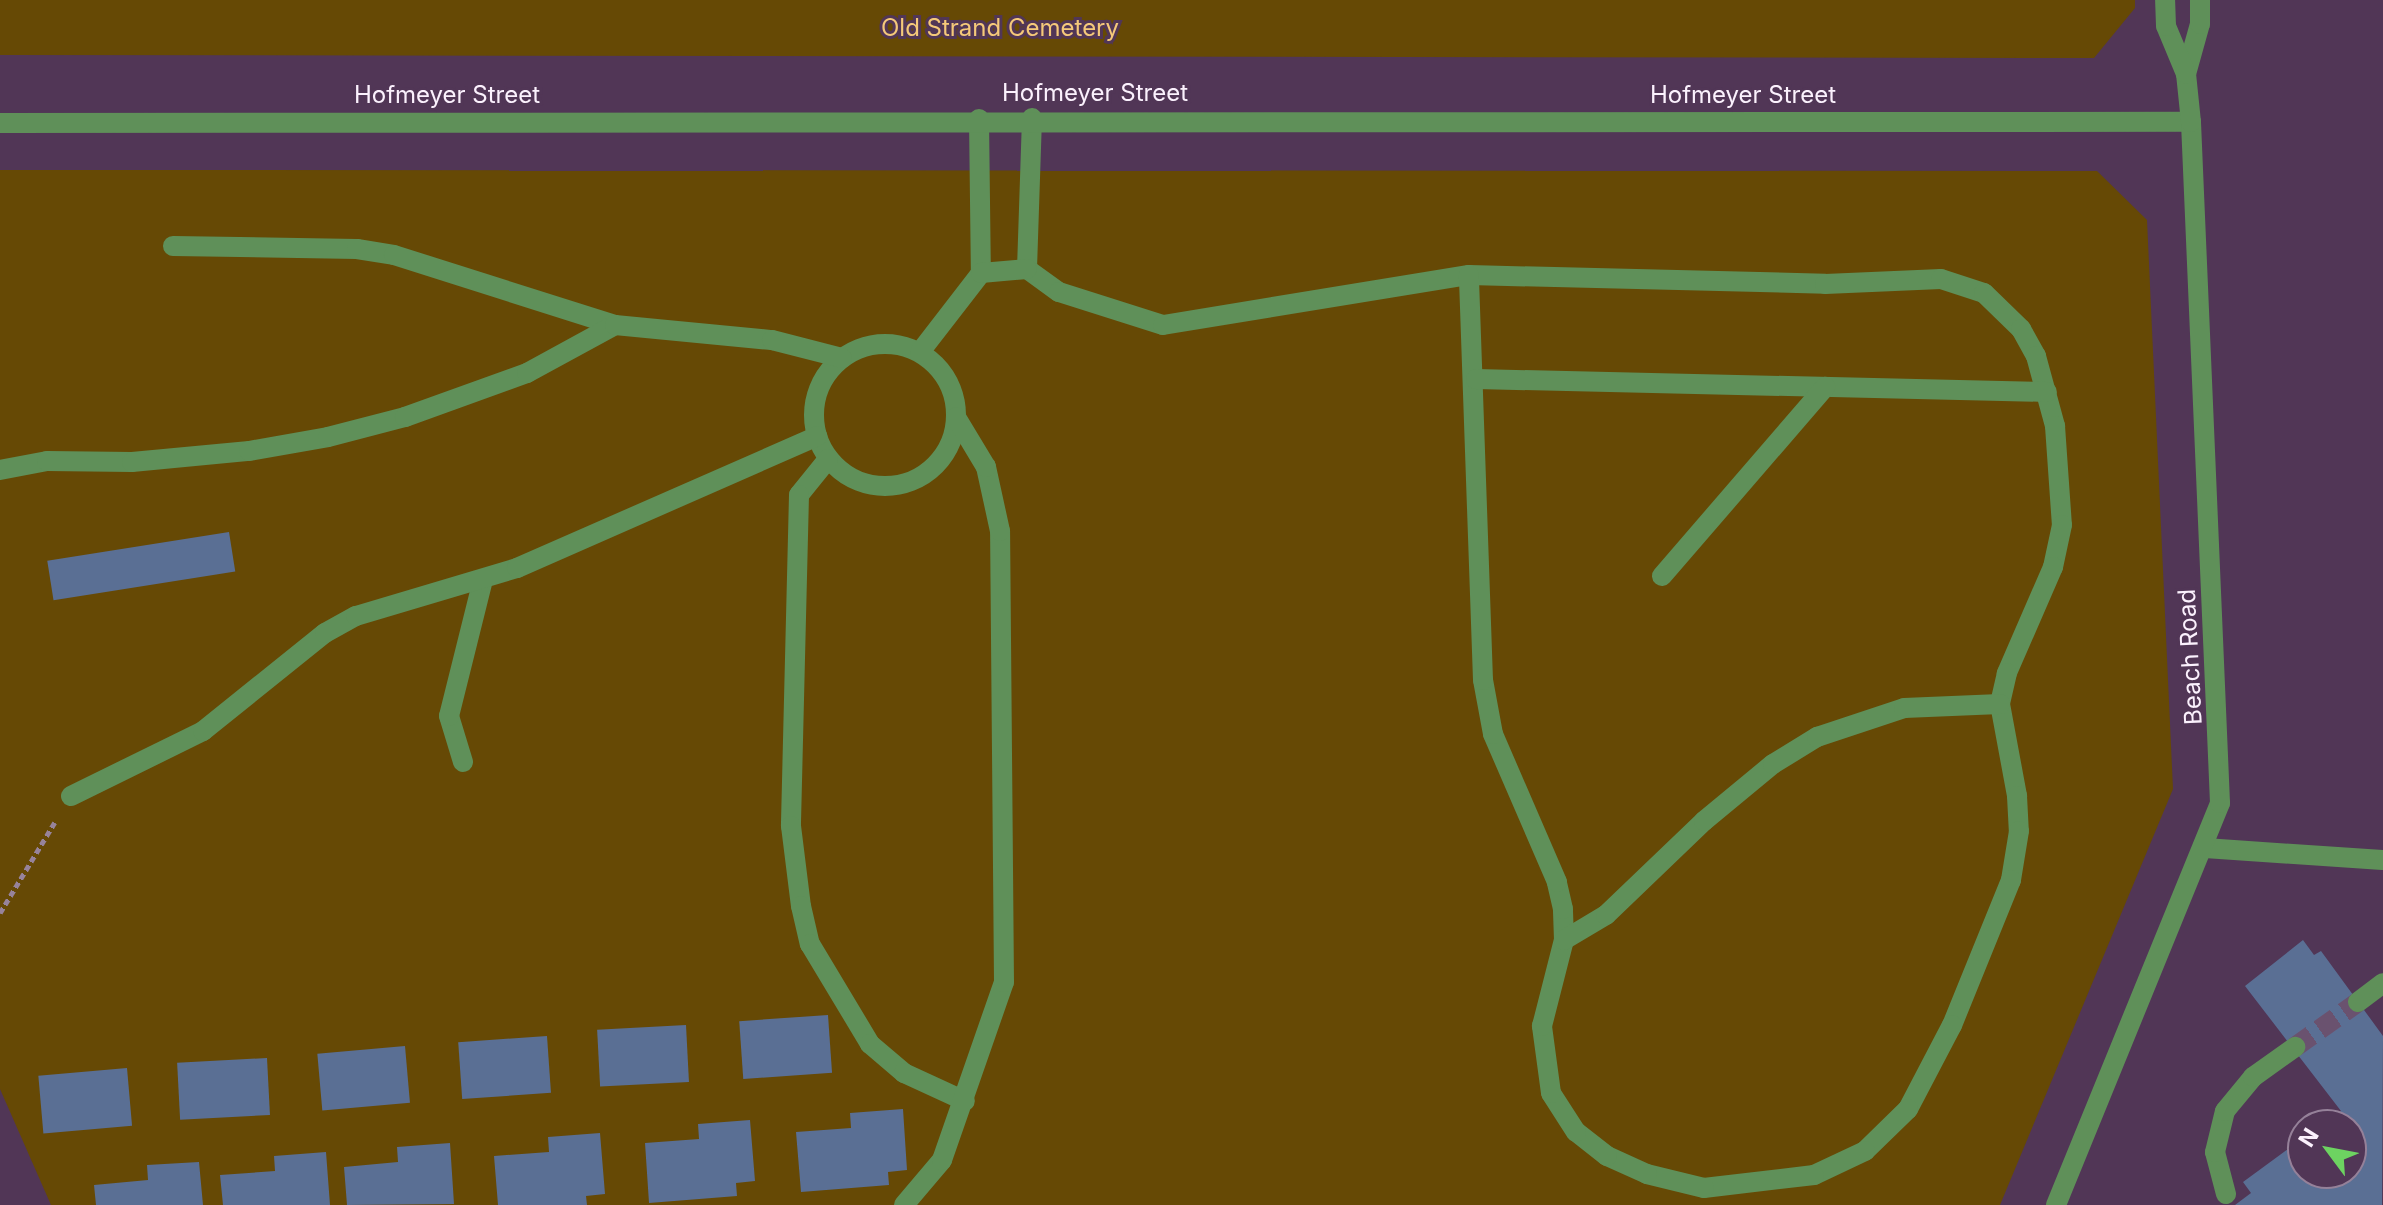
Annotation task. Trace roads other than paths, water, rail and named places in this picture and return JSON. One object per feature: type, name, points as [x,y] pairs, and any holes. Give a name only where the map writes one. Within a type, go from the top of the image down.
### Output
[{"type":"street","name":"Beach Road","points":[[2056,1205],[2205,848],[2222,779],[2191,122],[2186,74],[2166,26],[2165,0]]},
{"type":"street","name":"Beach Road","points":[[2186,74],[2200,24],[2200,0]]},
{"type":"street","name":"Hofmeyer Street","points":[[0,123],[1032,118],[2191,122]]},
{"type":"street","points":[[1027,269],[1032,118]]},
{"type":"street","points":[[920,352],[981,273],[979,119]]},
{"type":"street","points":[[173,246],[357,249],[394,255],[615,325],[772,340],[842,358]]},
{"type":"street","points":[[981,273],[1027,269],[1059,292],[1163,325],[1469,275],[1963,283],[1984,293],[2021,329],[2047,392],[2060,466],[2062,525],[2053,567],[2007,673],[2000,704],[2017,796],[2019,831],[2011,880],[1952,1025],[1908,1109],[1865,1151],[1814,1175],[1704,1188],[1647,1174],[1607,1156],[1576,1132],[1551,1093],[1543,1056],[1542,1026],[1564,940],[1557,882],[1493,734],[1483,680],[1476,379],[1469,275]]},
{"type":"street","points":[[0,470],[47,461],[132,462],[249,451],[328,437],[405,417],[527,373],[615,325]]},
{"type":"street","points":[[893,344],[920,352],[940,369],[952,391],[956,417],[951,442],[938,463],[918,478],[894,486],[869,485],[846,475],[828,459],[817,436],[814,407],[823,380],[842,358],[867,346],[893,344]]},
{"type":"street","points":[[1476,379],[2047,392]]},
{"type":"street","points":[[1662,576],[1825,387]]},
{"type":"street","points":[[904,1205],[942,1160],[1004,982],[1000,531],[986,467],[956,417]]},
{"type":"street","points":[[71,796],[203,731],[325,633],[356,616],[483,580],[817,436]]},
{"type":"street","points":[[828,459],[799,495],[791,826],[801,906],[810,944],[870,1044],[904,1073],[965,1101]]},
{"type":"street","points":[[463,762],[449,716],[483,580]]},
{"type":"street","points":[[1564,940],[1606,915],[1704,821],[1773,764],[1817,737],[1866,716],[1904,708],[2000,704]]},
{"type":"street","points":[[2205,848],[2383,860]]},
{"type":"street","points":[[2358,1002],[2383,983]]},
{"type":"street","points":[[2226,1194],[2215,1152],[2225,1111],[2253,1077],[2295,1047]]},
{"type":"tunnel","points":[[2295,1047],[2358,1002]]},
{"type":"park label","name":"Old Strand Cemetery","points":[[1000,28]]}]
